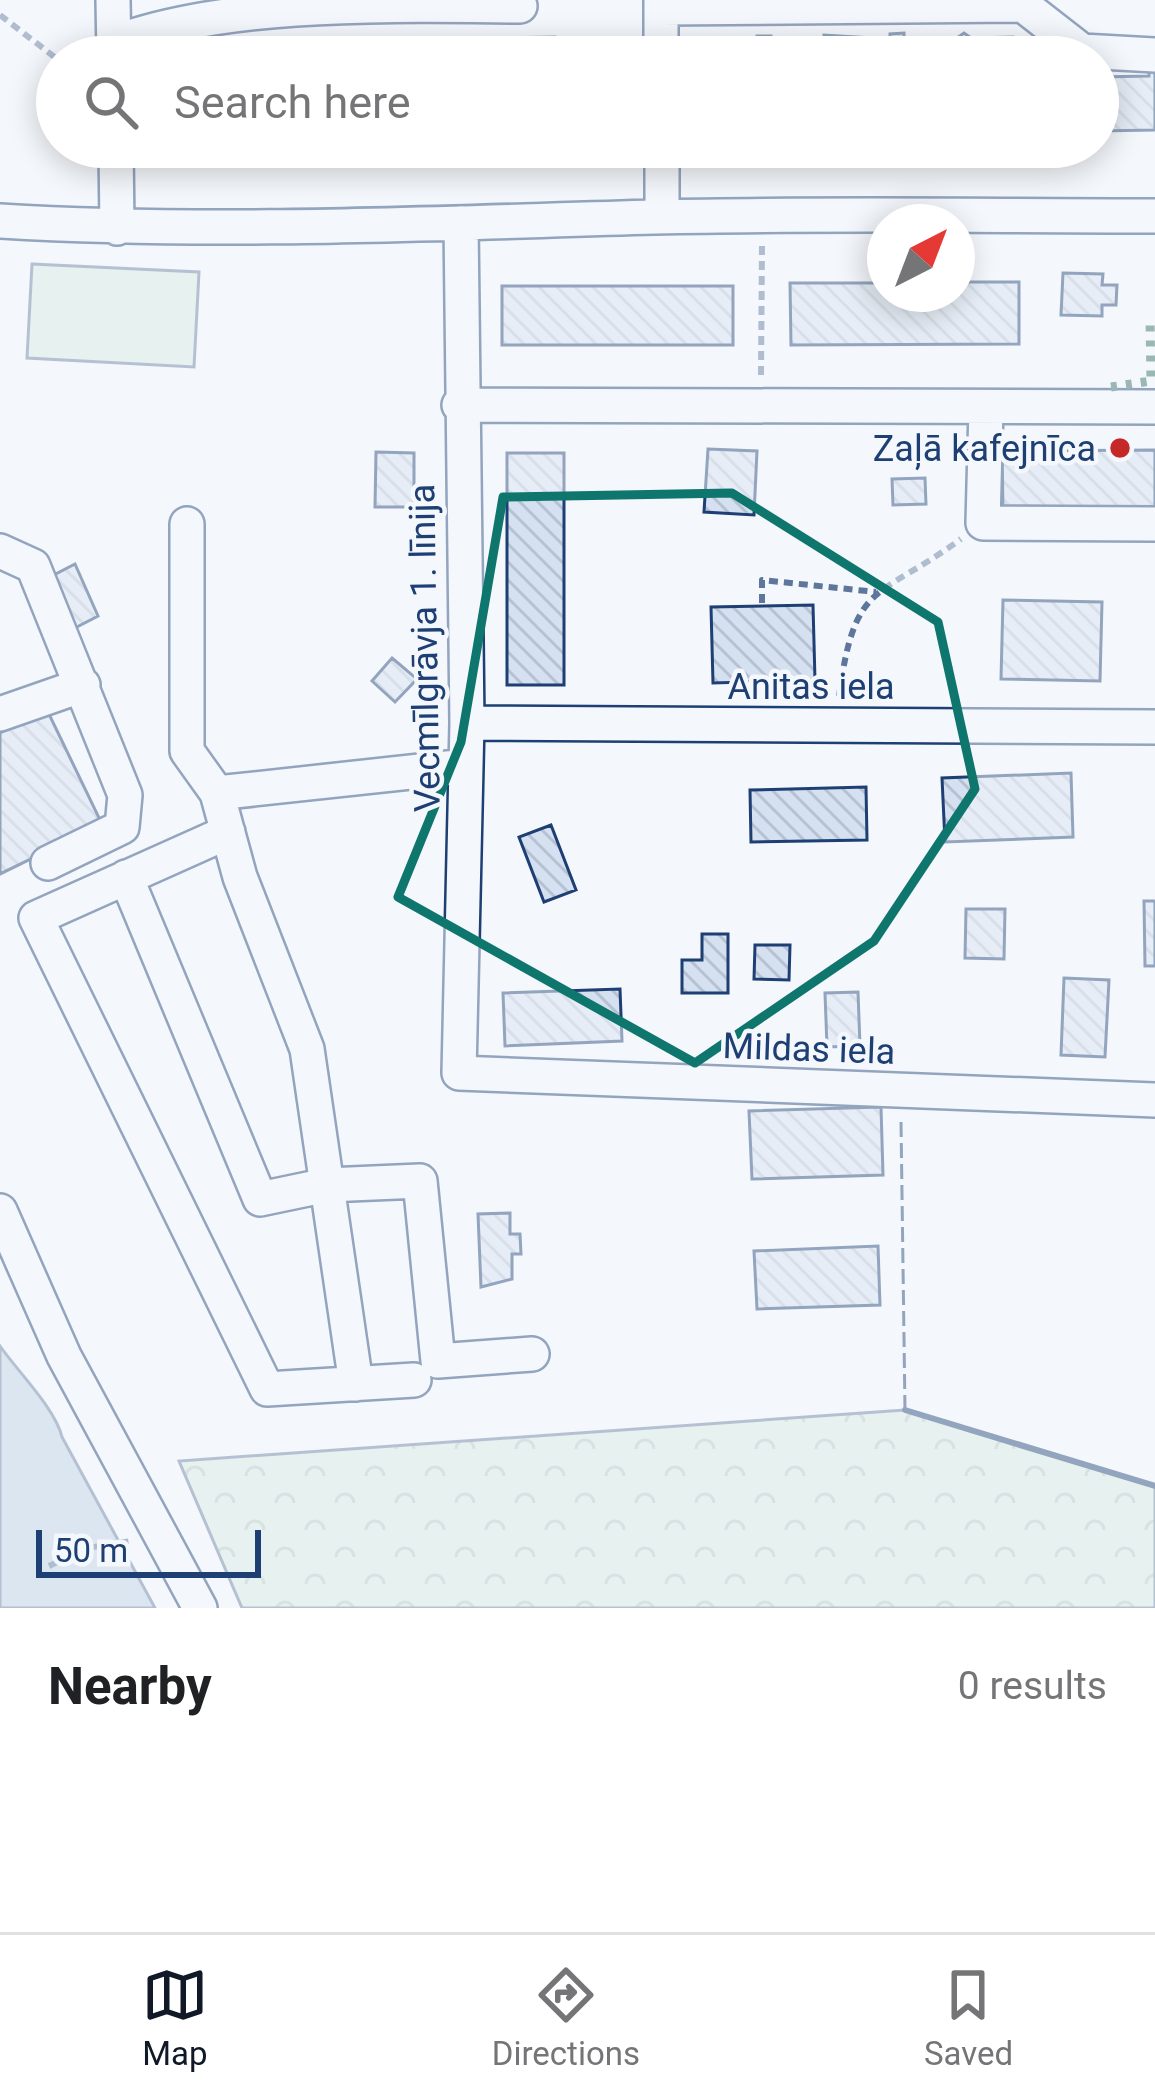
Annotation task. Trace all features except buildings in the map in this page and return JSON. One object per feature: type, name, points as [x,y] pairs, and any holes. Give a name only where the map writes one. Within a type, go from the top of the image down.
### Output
[{"type":"street","points":[[113,0],[113,36]]},
{"type":"street","points":[[662,36],[661,4],[1023,3],[1064,36]]},
{"type":"street","points":[[131,36],[145,25],[212,5],[520,6]]},
{"type":"street","points":[[1119,53],[1155,55]]},
{"type":"street","points":[[116,168],[117,228]]},
{"type":"street","points":[[662,168],[662,217]]},
{"type":"street","points":[[0,220],[117,228],[662,217],[1155,216]]},
{"type":"street","name":"Vecmīlgrāvja 1. līnija","points":[[459,1072],[467,723],[460,223]]},
{"type":"street","points":[[459,405],[1155,406]]},
{"type":"street","points":[[986,408],[983,523],[1155,524]]},
{"type":"street","points":[[187,524],[188,752],[217,793],[307,1049],[356,1384]]},
{"type":"street","points":[[0,551],[33,566],[125,795],[122,827],[48,863]]},
{"type":"street","points":[[0,714],[83,685]]},
{"type":"street","name":"Anitas iela","points":[[467,723],[1155,727]]},
{"type":"street","points":[[217,793],[466,766]]},
{"type":"street","points":[[228,832],[36,918],[267,1389],[413,1380]]},
{"type":"street","points":[[126,878],[260,1199],[327,1185],[420,1181],[438,1361],[532,1354]]},
{"type":"street","name":"Mildas iela","points":[[459,1072],[1155,1100]]},
{"type":"street","points":[[0,1210],[64,1356],[200,1608]]},
{"type":"path","points":[[0,16],[36,43]]},
{"type":"path","points":[[760,408],[762,217]]},
{"type":"path","points":[[835,726],[848,634],[876,592],[983,523]]},
{"type":"path","points":[[762,603],[762,580],[876,592]]},
{"type":"path","points":[[49,1566],[87,1548],[146,1541]]},
{"type":"highlighted area","points":[[732,493],[938,622],[975,789],[874,941],[695,1063],[398,897],[461,742],[503,497]]},
{"type":"green space","points":[[32,264],[199,272],[194,367],[27,358]]},
{"type":"green space","points":[[905,1410],[1155,1486],[1155,1608],[242,1608],[179,1461]]},
{"type":"water","points":[[0,1346],[52,1414],[155,1608],[0,1608]]},
{"type":"hedge","points":[[1111,387],[1151,381],[1150,318]]},
{"type":"fence","points":[[901,1122],[905,1410]]},
{"type":"wall","points":[[905,1410],[1155,1486]]},
{"type":"place","name":"Zaļā kafejnīca","points":[[1120,448]]}]
